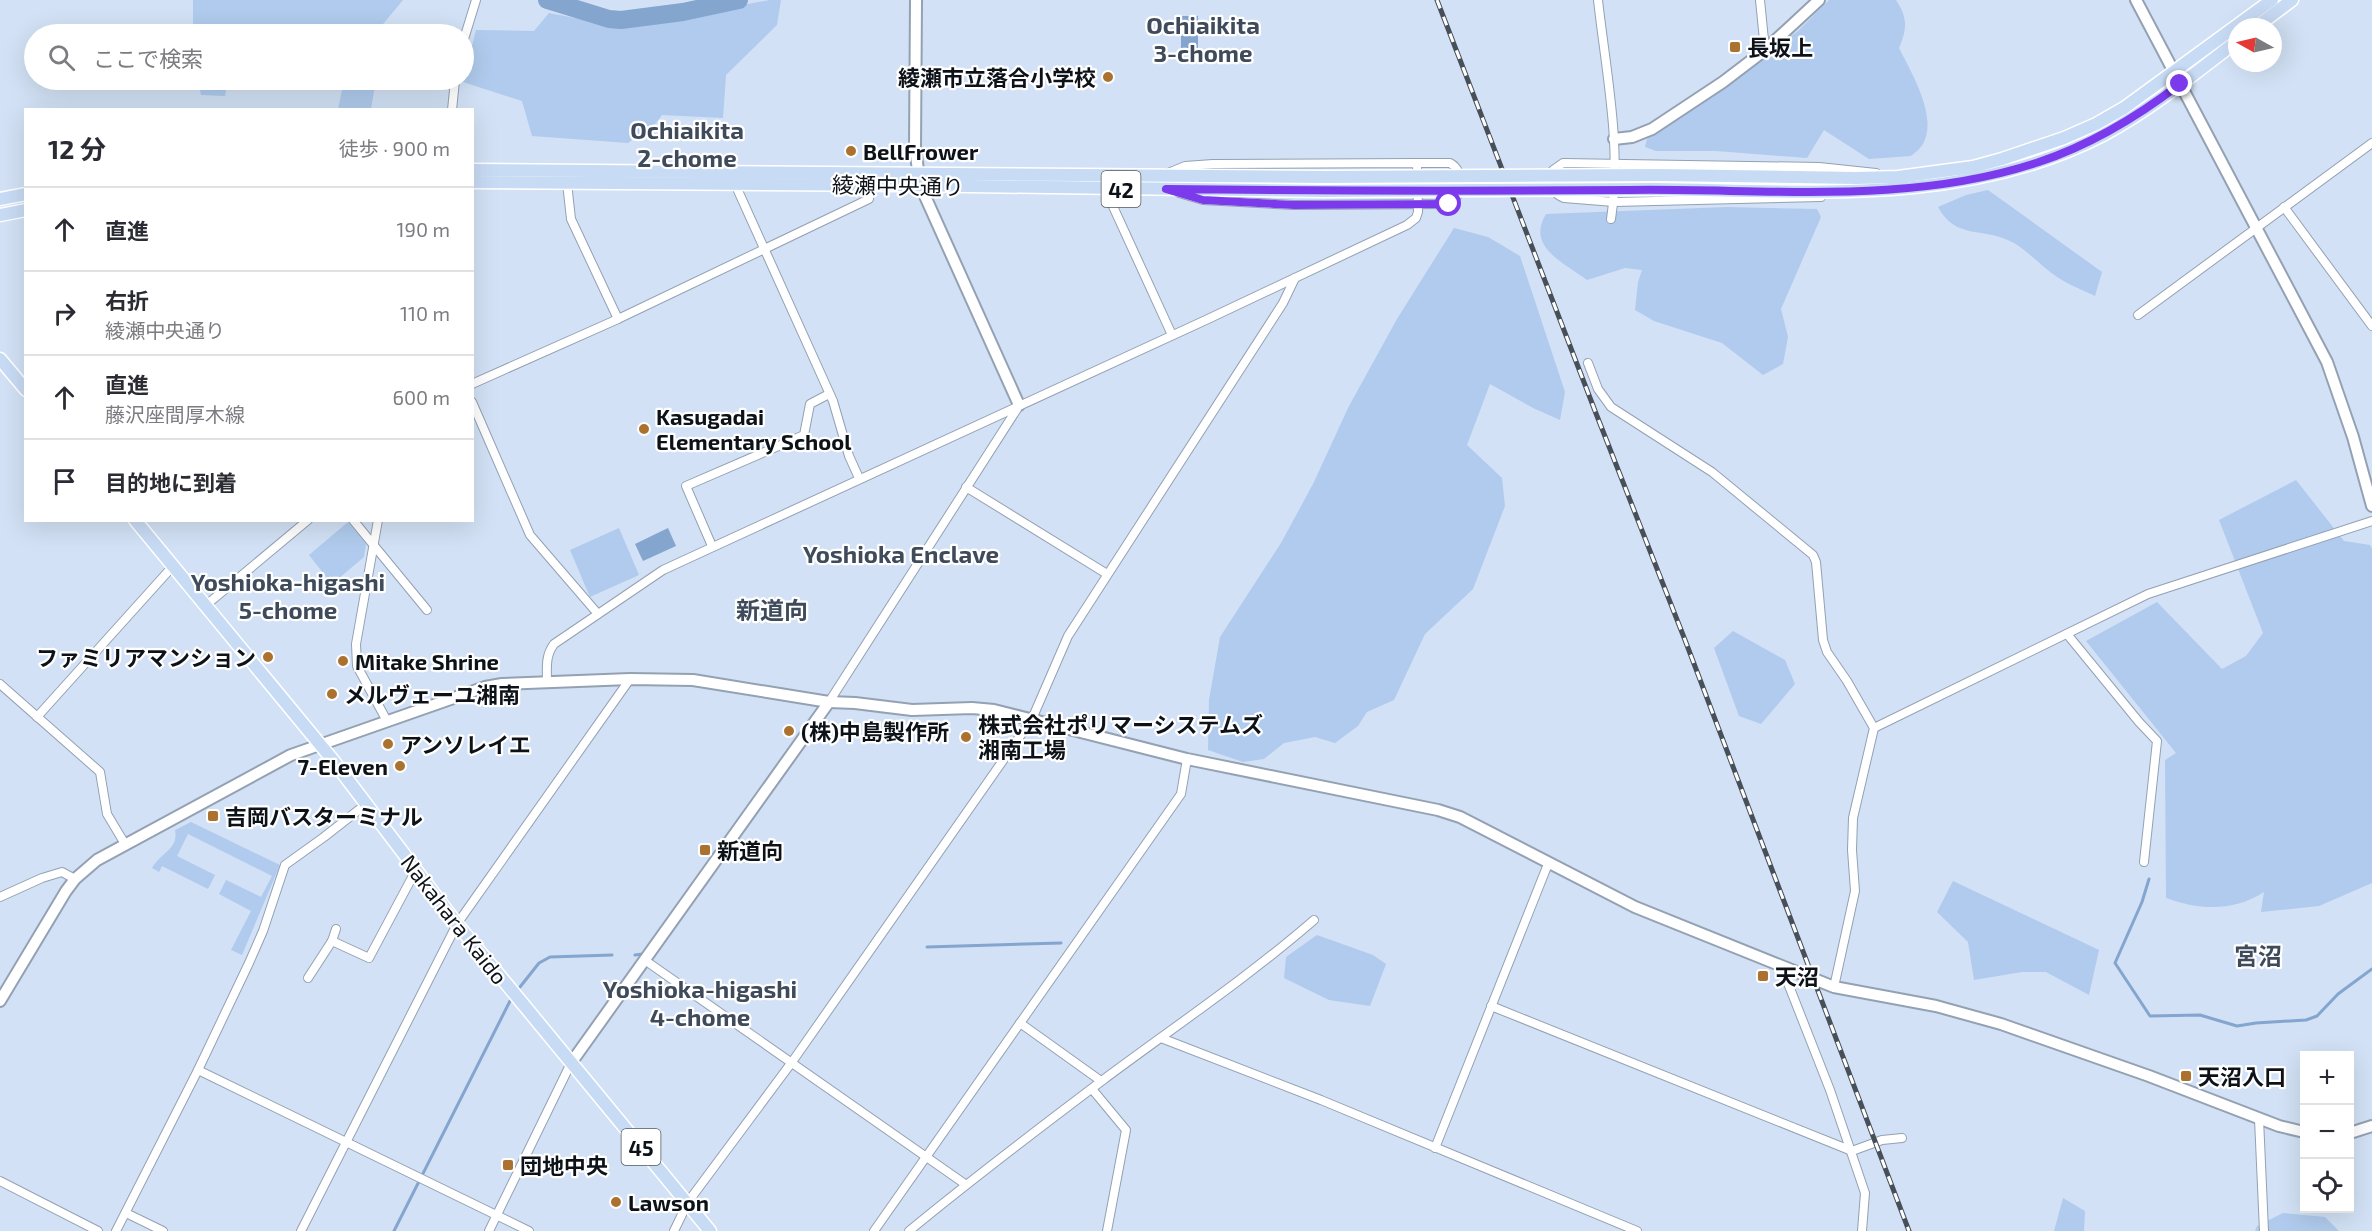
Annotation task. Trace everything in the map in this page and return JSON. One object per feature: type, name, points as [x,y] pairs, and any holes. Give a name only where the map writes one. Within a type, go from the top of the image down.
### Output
[{"type":"main road","name":"42","points":[[1864,191],[1950,183],[2039,162],[2071,150],[2112,129],[2272,0]]},
{"type":"main road","points":[[2268,18],[2292,0]]},
{"type":"main road","name":"42","points":[[1898,177],[1973,167],[2064,138],[2096,124],[2228,47]]},
{"type":"main road","name":"綾瀬中央通り","points":[[474,170],[1325,177],[1658,175],[1898,177]]},
{"type":"main road","name":"綾瀬中央通り","points":[[474,182],[870,184],[1323,191],[1657,189],[1864,191]]},
{"type":"main road","points":[[0,199],[24,194]]},
{"type":"main road","points":[[0,215],[24,210]]},
{"type":"main road","points":[[0,359],[24,388]]},
{"type":"main road","name":"Nakahara Kaido","points":[[142,523],[205,606],[320,744],[457,924],[710,1231]]},
{"type":"street","points":[[469,24],[476,0]]},
{"type":"street","points":[[916,0],[915,148],[920,185],[1019,405]]},
{"type":"street","points":[[1598,0],[1614,139],[1614,202],[1611,219]]},
{"type":"street","points":[[1760,0],[1765,50]]},
{"type":"street","points":[[1614,139],[1632,137],[1652,129],[1723,82],[1765,50],[1820,0]]},
{"type":"street","points":[[2136,0],[2326,362],[2353,437],[2372,506]]},
{"type":"street","points":[[452,108],[454,90]]},
{"type":"street","points":[[2138,315],[2372,143]]},
{"type":"street","points":[[1864,191],[1831,197],[1769,200],[1614,202],[1564,198],[1553,190],[1550,181],[1552,170],[1563,163],[1615,162],[1819,167],[1898,177]]},
{"type":"street","points":[[1164,175],[1185,166],[1251,163],[1450,163],[1460,172],[1459,196],[1449,204],[1294,205],[1203,200],[1166,189]]},
{"type":"street","points":[[547,682],[546,660],[548,651],[554,644],[663,570],[1407,225],[1416,218],[1419,204],[1417,163]]},
{"type":"street","points":[[567,183],[571,219],[618,319]]},
{"type":"street","points":[[735,184],[829,394],[849,456],[859,478]]},
{"type":"street","points":[[474,383],[618,319],[868,199],[870,184]]},
{"type":"street","points":[[1105,189],[1172,335]]},
{"type":"street","points":[[2284,207],[2372,326]]},
{"type":"street","points":[[674,1231],[688,1202],[792,1062],[1032,719],[1068,636],[1284,303],[1295,278]]},
{"type":"street","points":[[1588,363],[1598,389],[1611,407],[1712,472],[1813,555],[1818,575],[1822,640],[1827,652],[1874,728],[1853,818],[1852,850],[1855,891],[1834,987]]},
{"type":"street","points":[[712,546],[686,486],[804,435],[810,404],[829,394]]},
{"type":"street","points":[[489,1231],[572,1064],[829,702],[1008,418],[1019,405]]},
{"type":"street","points":[[474,407],[530,535],[598,614]]},
{"type":"street","points":[[966,487],[1107,574]]},
{"type":"street","points":[[1874,728],[2148,594],[2372,521]]},
{"type":"street","points":[[205,606],[306,522]]},
{"type":"street","points":[[355,522],[428,610]]},
{"type":"street","points":[[378,522],[356,644],[357,666],[387,720]]},
{"type":"street","points":[[37,717],[173,566]]},
{"type":"street","points":[[2067,634],[2157,741],[2144,862]]},
{"type":"street","points":[[301,1231],[457,924],[630,679]]},
{"type":"street","points":[[0,1001],[75,879],[97,860],[248,776],[291,755],[486,687],[513,683],[630,679],[693,680],[829,702],[912,710],[972,708],[993,710],[1187,759],[1438,810],[1460,817],[1635,907],[1782,968],[1834,987],[1936,1006],[2001,1024],[2149,1076],[2259,1119],[2300,1131]]},
{"type":"street","points":[[0,684],[100,772],[107,814],[125,844]]},
{"type":"street","points":[[874,1231],[1181,794],[1187,759]]},
{"type":"street","points":[[117,1231],[198,1070],[263,931],[285,865],[365,805]]},
{"type":"street","points":[[1435,1148],[1548,864]]},
{"type":"street","points":[[332,940],[369,958],[416,870]]},
{"type":"street","points":[[0,897],[42,878],[63,872],[75,879]]},
{"type":"street","points":[[909,1231],[965,1184],[1274,954],[1314,920]]},
{"type":"street","points":[[308,978],[332,940],[336,929]]},
{"type":"street","points":[[646,961],[965,1184]]},
{"type":"street","points":[[1782,968],[1852,1150],[1865,1193],[1862,1231]]},
{"type":"street","points":[[1491,1006],[1852,1150],[1882,1140],[1902,1138]]},
{"type":"street","points":[[1020,1023],[1101,1081]]},
{"type":"street","points":[[1161,1038],[1321,1100],[1637,1231]]},
{"type":"street","points":[[198,1070],[529,1231]]},
{"type":"street","points":[[1092,1089],[1126,1130],[1107,1231]]},
{"type":"street","points":[[2259,1119],[2264,1231]]},
{"type":"street","points":[[2354,1131],[2372,1126]]},
{"type":"street","points":[[0,1181],[98,1231]]},
{"type":"street","points":[[126,1213],[163,1231]]},
{"type":"shaded area","points":[[193,0],[403,0],[383,24],[193,24]]},
{"type":"shaded area","points":[[770,0],[781,0],[777,25],[726,75],[723,118],[662,115],[656,123],[628,143],[532,136],[522,101],[474,86],[476,30],[534,31],[549,13],[622,27]]},
{"type":"shaded area","points":[[1829,0],[1896,0],[1900,6],[1905,24],[1899,48],[1916,81],[1927,119],[1924,142],[1911,156],[1869,159],[1824,130],[1807,158],[1716,151],[1656,151],[1645,147],[1647,139],[1798,31]]},
{"type":"shaded area","points":[[1181,16],[1198,16],[1198,52],[1181,52]]},
{"type":"shaded area","points":[[200,90],[226,90],[225,96],[201,95]]},
{"type":"shaded area","points":[[342,90],[374,90],[371,108],[338,108]]},
{"type":"shaded area","points":[[1988,190],[2102,272],[2095,296],[2057,277],[2014,243],[1953,225],[1938,207],[1966,195]]},
{"type":"shaded area","points":[[1727,207],[1817,209],[1821,217],[1781,309],[1788,337],[1783,364],[1763,375],[1722,343],[1654,321],[1635,310],[1638,282],[1642,270],[1625,268],[1587,280],[1550,253],[1541,236],[1541,226],[1546,214]]},
{"type":"shaded area","points":[[1454,228],[1488,237],[1520,256],[1565,392],[1560,420],[1490,384],[1467,445],[1502,478],[1505,506],[1473,589],[1425,634],[1394,700],[1367,712],[1358,726],[1335,743],[1315,737],[1284,743],[1264,759],[1243,762],[1208,750],[1209,700],[1220,637],[1281,543],[1313,484],[1349,406],[1397,319]]},
{"type":"shaded area","points":[[2296,480],[2344,541],[2370,545],[2372,549],[2372,883],[2319,906],[2261,912],[2264,892],[2228,906],[2203,907],[2178,902],[2166,898],[2165,760],[2176,753],[2086,641],[2157,602],[2222,669],[2246,656],[2263,633],[2219,520]]},
{"type":"shaded area","points":[[348,522],[366,544],[364,557],[332,584],[309,555]]},
{"type":"shaded area","points":[[619,528],[639,575],[590,597],[570,550]]},
{"type":"shaded area","points":[[668,528],[676,546],[643,561],[635,544]]},
{"type":"shaded area","points":[[1733,631],[1785,660],[1795,684],[1761,724],[1739,716],[1714,648]]},
{"type":"shaded area","points":[[191,822],[280,865],[242,955],[231,950],[251,911],[219,894],[226,880],[261,897],[272,876],[188,834],[177,856],[215,875],[208,889],[162,866],[159,872],[152,868],[172,846],[176,836],[175,830]]},
{"type":"shaded area","points":[[1953,881],[2099,950],[2089,995],[2046,972],[2022,972],[1974,980],[1968,942],[1937,912]]},
{"type":"shaded area","points":[[1317,935],[1373,955],[1386,964],[1370,1006],[1329,1000],[1284,978],[1286,957]]},
{"type":"shaded area","points":[[2063,1198],[2085,1211],[2084,1231],[2054,1231]]},
{"type":"shaded area","points":[[2283,1213],[2325,1217],[2339,1231],[2255,1231],[2257,1226]]},
{"type":"waterway","points":[[547,0],[609,19],[621,20],[683,12],[739,0]]},
{"type":"waterway","points":[[2149,879],[2142,902],[2115,963],[2150,1016],[2200,1015],[2237,1026],[2306,1020],[2317,1016],[2338,994],[2372,969]]},
{"type":"waterway","points":[[927,947],[1061,943]]},
{"type":"waterway","points":[[635,955],[643,954]]},
{"type":"waterway","points":[[520,987],[539,963],[550,957],[612,955]]},
{"type":"waterway","points":[[394,1231],[510,1001]]},
{"type":"railway","points":[[1437,0],[1685,640],[1909,1231]]},
{"type":"place","name":"長坂上","points":[[1735,47]]},
{"type":"place","name":"綾瀬市立落合小学校","points":[[1108,77]]},
{"type":"place","name":"BellFrower","points":[[851,151]]},
{"type":"place","name":"Kasugadai Elementary School","points":[[644,429]]},
{"type":"place","name":"ファミリアマンション","points":[[268,657]]},
{"type":"place","name":"Mitake Shrine","points":[[343,661]]},
{"type":"place","name":"メルヴェーユ湘南","points":[[332,694]]},
{"type":"place","name":"(株)中島製作所","points":[[789,731]]},
{"type":"place","name":"株式会社ポリマーシステムズ 湘南工場","points":[[966,737]]},
{"type":"place","name":"アンソレイエ","points":[[388,744]]},
{"type":"place","name":"7-Eleven","points":[[400,766]]},
{"type":"place","name":"吉岡バスターミナル","points":[[213,816]]},
{"type":"place","name":"新道向","points":[[705,850]]},
{"type":"place","name":"天沼","points":[[1763,976]]},
{"type":"place","name":"天沼入口","points":[[2186,1076]]},
{"type":"place","name":"団地中央","points":[[508,1165]]},
{"type":"place","name":"Lawson","points":[[616,1202]]},
{"type":"district","name":"Ochiaikita 3-chome","points":[[1203,38]]},
{"type":"district","name":"Ochiaikita 2-chome","points":[[687,143]]},
{"type":"district","name":"Yoshioka Enclave","points":[[901,553]]},
{"type":"district","name":"Yoshioka-higashi 5-chome","points":[[288,595]]},
{"type":"district","name":"新道向","points":[[772,609]]},
{"type":"district","name":"宮沼","points":[[2258,955]]},
{"type":"district","name":"Yoshioka-higashi 4-chome","points":[[700,1002]]},
{"type":"route","points":[[1449,204],[1294,205],[1203,200],[1166,189],[1323,191],[1657,189],[1864,191],[1904,189],[2006,172],[2071,150],[2132,118],[2180,84]]}]
